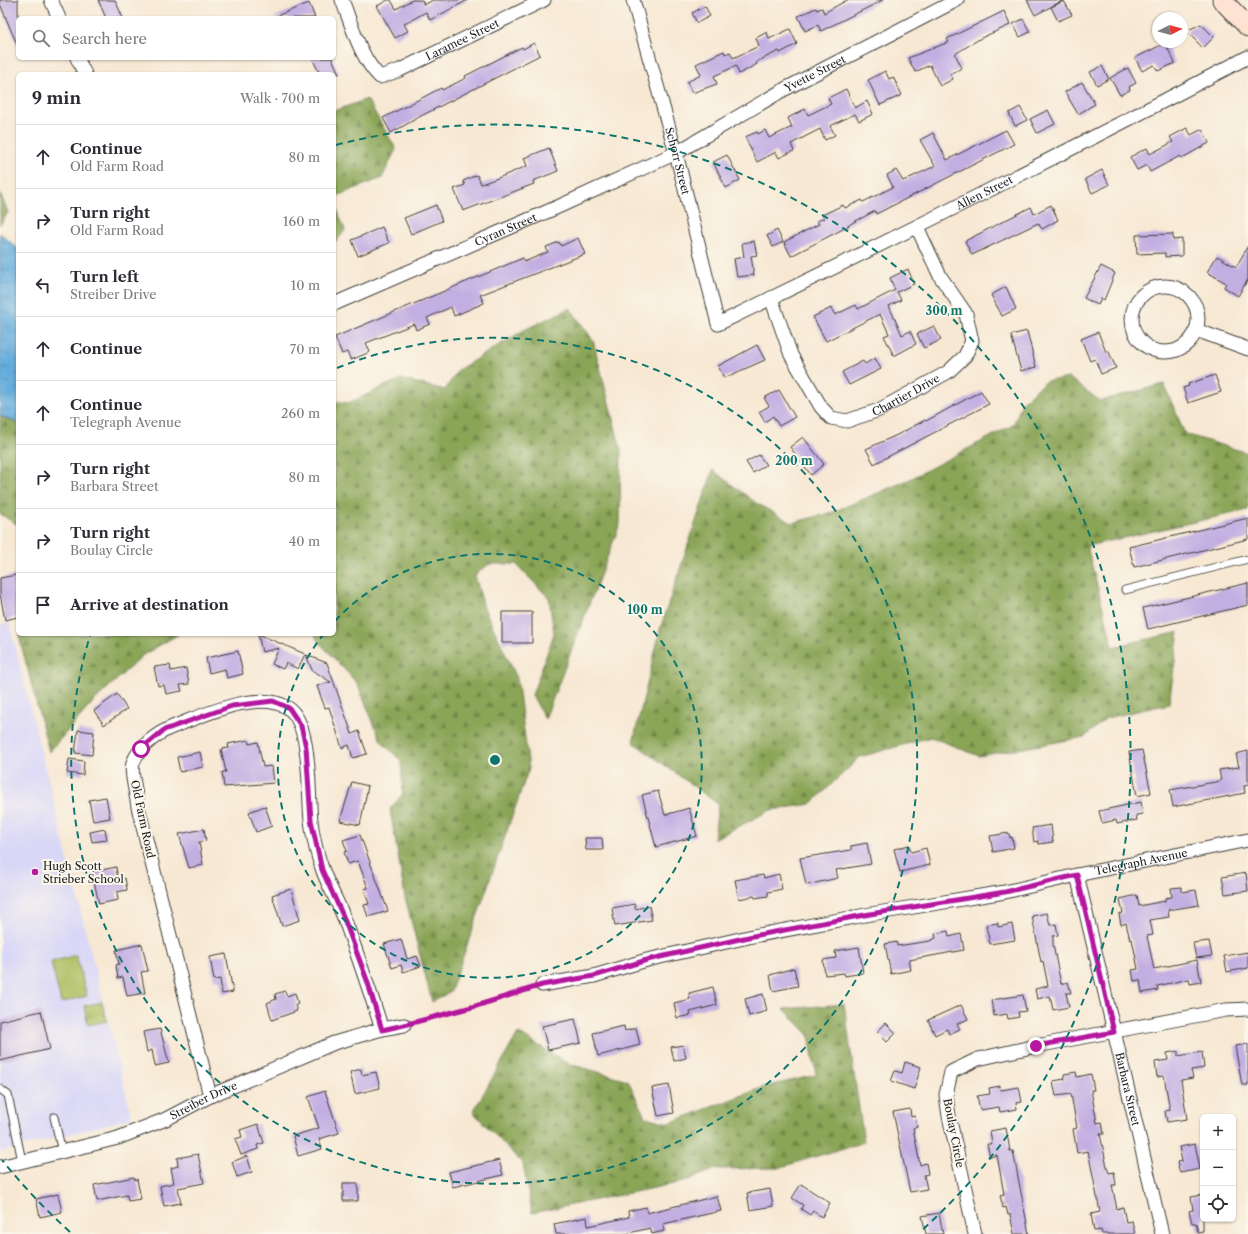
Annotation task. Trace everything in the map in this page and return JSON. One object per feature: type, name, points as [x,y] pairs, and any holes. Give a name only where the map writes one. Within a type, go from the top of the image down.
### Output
[{"type":"main road","points":[[1222,0],[1248,27]]},
{"type":"street","points":[[51,0],[58,16]]},
{"type":"street","name":"Laramee Street","points":[[342,0],[372,70],[380,77],[400,70],[544,0]]},
{"type":"street","name":"Schorr Street","points":[[633,0],[676,153],[718,324]]},
{"type":"street","name":"Yvette Street","points":[[676,153],[785,89],[957,0]]},
{"type":"street","name":"Allen Street","points":[[718,324],[917,227],[1066,152],[1248,57]]},
{"type":"street","points":[[78,60],[84,72]]},
{"type":"street","name":"Cyran Street","points":[[336,303],[560,206],[676,153]]},
{"type":"street","name":"Chartier Drive","points":[[771,298],[791,355],[821,407],[831,418],[847,421],[879,410],[948,372],[965,356],[972,341],[966,314],[940,276],[917,227]]},
{"type":"street","points":[[1163,286],[1176,288],[1187,295],[1194,305],[1198,318],[1196,330],[1189,342],[1178,349],[1166,352],[1153,350],[1142,343],[1134,333],[1131,320],[1133,308],[1140,296],[1150,289],[1163,286]]},
{"type":"street","points":[[1196,330],[1248,349]]},
{"type":"street","name":"Old Farm Road","points":[[210,1096],[138,807],[132,764],[141,749],[164,730],[232,706],[273,701],[289,708],[301,726],[306,747],[311,820],[322,870],[343,916],[367,980],[382,1030]]},
{"type":"street","name":"Telegraph Avenue","points":[[542,985],[594,976],[647,960],[753,936],[870,914],[1005,892],[1077,875],[1248,840]]},
{"type":"street","name":"Barbara Street","points":[[1077,875],[1162,1234]]},
{"type":"street","name":"Boulay Circle","points":[[975,1234],[949,1116],[946,1095],[952,1072],[978,1059],[1036,1046],[1226,1010],[1248,1010]]},
{"type":"street","name":"Streiber Drive","points":[[0,1167],[118,1138],[166,1119],[210,1096],[334,1044],[404,1025]]},
{"type":"lane","points":[[1125,590],[1248,559]]},
{"type":"lane","points":[[0,1089],[8,1096],[22,1161]]},
{"type":"lane","points":[[54,1117],[62,1152]]},
{"type":"path","points":[[404,1025],[542,985]]},
{"type":"shaded area","name":"Hugh Scott Strieber School","points":[[9,622],[132,1118],[0,1152],[0,625]]},
{"type":"green space","points":[[367,99],[396,149],[382,178],[336,196],[336,110]]},
{"type":"green space","points":[[0,193],[8,212],[0,225]]},
{"type":"green space","points":[[336,207],[345,230],[336,242]]},
{"type":"green space","points":[[570,308],[593,340],[621,450],[620,524],[545,719],[532,695],[554,634],[549,598],[516,564],[489,564],[475,575],[484,608],[517,678],[529,768],[451,991],[432,1002],[405,897],[390,809],[403,794],[401,761],[381,741],[357,683],[317,640],[316,636],[336,636],[336,401],[348,403],[401,379],[445,390],[458,370],[524,330]]},
{"type":"green space","points":[[1069,378],[1100,401],[1164,384],[1185,434],[1248,453],[1248,510],[1087,546],[1113,647],[1179,632],[1169,704],[1106,718],[1085,737],[979,756],[931,737],[860,757],[811,804],[771,810],[714,839],[718,804],[633,742],[661,626],[713,470],[756,503],[792,523],[833,512],[908,480],[1013,425],[1023,401],[1046,381]]},
{"type":"green space","points":[[0,416],[16,422],[16,524],[0,514]]},
{"type":"green space","points":[[19,636],[176,636],[143,655],[94,701],[49,752]]},
{"type":"green space","points":[[76,955],[87,996],[61,1003],[51,962]]},
{"type":"green space","points":[[102,1002],[107,1021],[88,1025],[84,1006]]},
{"type":"green space","points":[[844,1004],[864,1142],[778,1168],[716,1169],[683,1182],[532,1213],[523,1164],[473,1112],[518,1033],[569,1064],[628,1080],[645,1117],[669,1123],[764,1087],[816,1075],[809,1035],[784,1009]]},
{"type":"water","points":[[0,233],[16,247],[16,422],[0,416]]},
{"type":"building","points":[[0,0],[18,0],[18,16],[16,16],[16,42],[0,4]]},
{"type":"building","points":[[98,0],[115,0],[122,16],[105,16]]},
{"type":"building","points":[[391,0],[396,9],[412,0],[422,0],[424,5],[433,0],[468,0],[430,20],[426,12],[404,24],[408,31],[395,38],[377,6]]},
{"type":"building","points":[[847,0],[883,0],[821,31],[818,25],[805,31],[798,16],[816,8],[817,10],[822,8],[824,13]]},
{"type":"building","points":[[1027,0],[1064,0],[1035,15]]},
{"type":"building","points":[[1064,1],[1072,15],[1058,21],[1051,7]]},
{"type":"building","points":[[309,3],[314,16],[276,16]]},
{"type":"building","points":[[705,6],[710,16],[697,23],[692,13]]},
{"type":"building","points":[[1004,11],[1010,25],[981,38],[955,54],[962,68],[950,74],[953,79],[940,86],[930,65],[915,72],[908,58],[949,42],[947,39]]},
{"type":"building","points":[[1023,19],[1030,32],[1020,37],[1013,24]]},
{"type":"building","points":[[1201,24],[1214,37],[1203,48],[1188,33],[1188,30]]},
{"type":"building","points":[[790,29],[797,44],[780,53],[779,51],[756,62],[757,64],[739,74],[736,66],[714,76],[717,84],[692,93],[687,82],[701,75],[696,64],[724,51],[725,54],[730,52],[733,58],[759,46],[756,38],[767,32],[769,39]]},
{"type":"building","points":[[534,43],[540,55],[391,133],[383,118],[441,88],[442,90],[466,78],[465,76],[522,47],[523,49]]},
{"type":"building","points":[[1155,48],[1168,48],[1175,63],[1158,71],[1154,65],[1142,71],[1135,58]]},
{"type":"building","points":[[313,60],[333,60],[339,74],[336,74],[336,72],[319,72]]},
{"type":"building","points":[[1102,66],[1109,79],[1097,85],[1090,72]]},
{"type":"building","points":[[1128,68],[1136,83],[1129,87],[1130,90],[1120,95],[1110,78]]},
{"type":"building","points":[[885,71],[889,79],[893,77],[902,95],[880,105],[868,80]]},
{"type":"building","points":[[1082,82],[1095,104],[1078,114],[1065,92]]},
{"type":"building","points":[[846,89],[855,108],[867,101],[873,114],[859,121],[855,114],[830,126],[835,135],[825,140],[820,129],[791,144],[794,151],[779,158],[776,152],[757,162],[745,137],[757,132],[758,134],[765,130],[769,138],[792,127],[788,118],[805,109],[808,115],[831,104],[828,98]]},
{"type":"building","points":[[1020,107],[1027,120],[1015,126],[1009,113]]},
{"type":"building","points":[[1048,110],[1055,124],[1037,133],[1030,119]]},
{"type":"building","points":[[1187,128],[1191,135],[1202,129],[1209,143],[1182,158],[1180,156],[1150,172],[1147,165],[1137,170],[1130,157],[1147,148],[1150,154],[1173,142],[1170,137]]},
{"type":"building","points":[[1006,130],[1014,144],[876,214],[875,211],[791,256],[784,242],[819,224],[817,221],[824,218],[822,215],[843,205],[845,208],[862,200],[863,202],[893,187],[887,175],[896,170],[903,181],[935,166],[920,140],[933,133],[947,160]]},
{"type":"building","points":[[549,148],[558,171],[533,181],[534,184],[463,211],[454,189],[465,185],[463,181],[477,175],[481,184],[498,178],[527,166],[524,158]]},
{"type":"building","points":[[727,155],[740,180],[726,188],[713,162]]},
{"type":"building","points":[[1102,170],[1109,185],[1092,193],[1085,179]]},
{"type":"building","points":[[436,205],[442,221],[411,234],[404,218]]},
{"type":"building","points":[[1051,205],[1058,220],[1042,229],[1038,223],[972,255],[965,241],[1031,207],[1034,214]]},
{"type":"building","points":[[382,227],[389,243],[358,256],[352,240]]},
{"type":"building","points":[[777,230],[783,242],[773,247],[767,236]]},
{"type":"building","points":[[1173,234],[1173,240],[1182,239],[1182,256],[1165,257],[1165,253],[1137,254],[1136,235]]},
{"type":"building","points":[[578,238],[585,254],[480,295],[484,303],[454,316],[451,307],[427,318],[430,324],[416,330],[414,324],[366,343],[370,352],[351,360],[347,352],[342,354],[336,337],[523,258],[524,262],[548,252],[546,247],[559,242],[561,246]]},
{"type":"building","points":[[754,241],[757,255],[751,256],[754,275],[737,277],[734,259],[744,257],[742,243]]},
{"type":"building","points":[[1248,246],[1248,279],[1238,296],[1224,287],[1226,283],[1207,272],[1217,256],[1236,267]]},
{"type":"building","points":[[1101,266],[1115,273],[1104,300],[1101,298],[1098,305],[1084,298]]},
{"type":"building","points":[[908,269],[914,284],[897,292],[901,300],[889,306],[902,335],[910,331],[916,344],[894,356],[884,336],[889,334],[880,314],[826,341],[813,317],[831,308],[835,315],[856,305],[858,309],[895,290],[890,278]]},
{"type":"building","points":[[1006,287],[1016,309],[1002,316],[991,295]]},
{"type":"building","points":[[934,326],[941,340],[924,348],[917,334]]},
{"type":"building","points":[[1027,331],[1036,367],[1021,371],[1011,335]]},
{"type":"building","points":[[1098,332],[1106,352],[1108,350],[1116,368],[1101,374],[1095,359],[1090,361],[1081,339]]},
{"type":"building","points":[[757,345],[765,360],[724,378],[718,366]]},
{"type":"building","points":[[875,358],[881,369],[849,385],[842,372],[863,361],[865,364]]},
{"type":"building","points":[[1215,375],[1221,392],[1188,403],[1183,388],[1189,386],[1188,384]]},
{"type":"building","points":[[779,390],[795,417],[779,426],[773,416],[765,422],[759,412],[769,406],[764,398]]},
{"type":"building","points":[[981,391],[989,404],[874,464],[866,449],[925,420],[926,421]]},
{"type":"building","points":[[803,437],[824,464],[811,475],[790,447]]},
{"type":"building","points":[[759,455],[766,465],[753,473],[746,462]]},
{"type":"building","points":[[1248,518],[1248,539],[1134,567],[1129,547]]},
{"type":"building","points":[[16,575],[16,617],[5,620],[0,594],[0,578]]},
{"type":"building","points":[[1248,583],[1248,605],[1148,629],[1143,608]]},
{"type":"building","points":[[502,612],[532,612],[532,643],[502,643]]},
{"type":"building","points":[[258,636],[263,636],[305,654],[298,669],[286,663],[283,669],[272,664],[279,648],[262,652]]},
{"type":"building","points":[[238,651],[243,674],[227,678],[225,669],[209,673],[206,658]]},
{"type":"building","points":[[306,655],[327,663],[352,734],[359,731],[367,754],[353,758],[349,745],[342,748],[329,707],[325,708],[317,686],[331,682],[312,670]]},
{"type":"building","points":[[170,665],[171,671],[186,668],[189,684],[180,685],[182,691],[166,694],[164,685],[158,686],[154,667]]},
{"type":"building","points":[[117,694],[127,709],[104,725],[94,711]]},
{"type":"building","points":[[78,730],[94,732],[92,755],[75,753]]},
{"type":"building","points":[[248,740],[249,744],[258,742],[263,767],[272,766],[274,783],[224,787],[222,772],[226,772],[221,749],[229,748],[228,744]]},
{"type":"building","points":[[1142,750],[1151,793],[1137,796],[1129,752]]},
{"type":"building","points":[[1248,751],[1248,785],[1244,786],[1245,793],[1173,807],[1170,790],[1221,781],[1219,770],[1239,767],[1236,754]]},
{"type":"building","points":[[200,752],[203,767],[180,772],[177,757]]},
{"type":"building","points":[[69,759],[84,761],[83,775],[67,773]]},
{"type":"building","points":[[352,782],[368,786],[360,825],[340,821]]},
{"type":"building","points":[[658,791],[665,815],[689,808],[697,836],[656,847],[642,795]]},
{"type":"building","points":[[106,797],[110,818],[93,821],[89,800]]},
{"type":"building","points":[[1141,802],[1143,814],[1136,815],[1137,820],[1117,824],[1116,820],[1102,823],[1099,811]]},
{"type":"building","points":[[265,806],[272,826],[256,832],[249,812]]},
{"type":"building","points":[[1051,825],[1053,842],[1039,844],[1038,841],[1034,842],[1032,828]]},
{"type":"building","points":[[105,829],[107,840],[92,842],[90,832]]},
{"type":"building","points":[[204,829],[206,841],[199,842],[203,865],[189,868],[179,834]]},
{"type":"building","points":[[1009,833],[1010,838],[1012,837],[1014,848],[993,852],[990,836]]},
{"type":"building","points":[[360,835],[388,911],[368,917],[364,905],[369,904],[364,889],[368,888],[358,861],[348,864],[344,852],[347,851],[343,840]]},
{"type":"building","points":[[585,838],[602,838],[603,850],[586,850]]},
{"type":"building","points":[[867,843],[871,864],[836,870],[838,878],[806,885],[800,858],[851,850],[851,846]]},
{"type":"building","points":[[909,845],[911,852],[926,848],[930,865],[900,872],[894,849]]},
{"type":"building","points":[[116,867],[118,880],[125,878],[127,890],[117,892],[118,900],[99,904],[92,872]]},
{"type":"building","points":[[1246,873],[1248,891],[1225,894],[1222,877]]},
{"type":"building","points":[[779,874],[782,889],[768,892],[768,896],[755,898],[754,896],[739,899],[735,880],[763,875],[764,878]]},
{"type":"building","points":[[1182,887],[1182,892],[1196,890],[1199,905],[1168,910],[1169,917],[1150,920],[1153,935],[1147,936],[1154,969],[1197,960],[1201,982],[1190,984],[1189,979],[1157,986],[1158,990],[1142,993],[1140,980],[1134,981],[1132,970],[1138,969],[1132,939],[1130,940],[1126,923],[1121,925],[1119,914],[1123,913],[1120,899],[1137,895],[1139,906],[1165,901],[1165,898],[1172,897],[1171,888]]},
{"type":"building","points":[[291,889],[300,920],[282,926],[272,895]]},
{"type":"building","points":[[635,904],[635,909],[649,906],[652,920],[615,926],[612,908]]},
{"type":"building","points":[[1047,913],[1050,925],[1056,924],[1058,935],[1053,936],[1053,945],[1061,984],[1068,982],[1071,993],[1066,993],[1069,1007],[1053,1010],[1050,996],[1037,999],[1035,989],[1048,986],[1043,961],[1041,962],[1032,916]]},
{"type":"building","points":[[998,923],[998,927],[1012,924],[1015,940],[990,944],[986,925]]},
{"type":"building","points":[[948,931],[949,937],[961,934],[964,950],[909,960],[911,970],[891,974],[885,944],[897,942],[897,946],[930,941],[936,938],[935,934]]},
{"type":"building","points":[[401,939],[407,959],[417,956],[421,966],[403,972],[401,965],[392,968],[384,944]]},
{"type":"building","points":[[1209,941],[1212,956],[1196,958],[1193,943]]},
{"type":"building","points":[[142,944],[148,971],[141,972],[145,993],[127,996],[123,977],[118,978],[116,965],[119,964],[116,950]]},
{"type":"building","points":[[859,947],[863,973],[845,976],[844,973],[825,975],[823,960],[836,958],[835,951]]},
{"type":"building","points":[[1248,952],[1248,968],[1227,972],[1224,956]]},
{"type":"building","points":[[226,954],[233,992],[222,994],[220,979],[214,980],[210,957]]},
{"type":"building","points":[[794,968],[798,986],[773,991],[770,975]]},
{"type":"building","points":[[713,987],[717,1005],[690,1012],[691,1015],[677,1018],[674,1003],[690,999],[689,993]]},
{"type":"building","points":[[285,991],[287,996],[295,993],[298,1004],[295,1005],[297,1011],[272,1020],[267,1003],[276,999],[275,994]]},
{"type":"building","points":[[763,994],[767,1011],[749,1016],[745,999]]},
{"type":"building","points":[[1023,995],[1026,1011],[1018,1012],[1019,1017],[1008,1019],[1007,1014],[994,1016],[991,1000]]},
{"type":"building","points":[[961,1005],[968,1019],[957,1024],[960,1029],[949,1034],[947,1029],[935,1035],[928,1020]]},
{"type":"building","points":[[41,1011],[50,1049],[0,1061],[0,1021]]},
{"type":"building","points":[[575,1019],[581,1043],[548,1050],[542,1026]]},
{"type":"building","points":[[886,1023],[896,1033],[887,1042],[877,1032]]},
{"type":"building","points":[[624,1026],[625,1031],[636,1028],[640,1045],[598,1056],[593,1033]]},
{"type":"building","points":[[160,1029],[169,1063],[155,1066],[152,1050],[147,1052],[143,1032]]},
{"type":"building","points":[[1248,1044],[1248,1085],[1242,1085],[1235,1046]]},
{"type":"building","points":[[683,1045],[686,1058],[674,1061],[671,1047]]},
{"type":"building","points":[[1178,1051],[1178,1056],[1202,1052],[1204,1068],[1191,1070],[1193,1078],[1181,1080],[1187,1119],[1167,1122],[1165,1111],[1170,1110],[1164,1076],[1157,1077],[1155,1062],[1168,1060],[1167,1053]]},
{"type":"building","points":[[905,1062],[921,1067],[914,1089],[891,1081],[895,1071],[902,1073]]},
{"type":"building","points":[[361,1069],[362,1075],[376,1072],[380,1088],[355,1094],[350,1072]]},
{"type":"building","points":[[1076,1072],[1077,1077],[1091,1074],[1094,1090],[1091,1090],[1097,1123],[1102,1122],[1104,1134],[1100,1134],[1107,1167],[1109,1173],[1114,1172],[1116,1185],[1112,1185],[1117,1209],[1123,1207],[1126,1222],[1132,1221],[1135,1234],[1102,1234],[1101,1230],[1094,1231],[1091,1214],[1100,1212],[1088,1151],[1077,1153],[1073,1129],[1077,1128],[1071,1094],[1056,1096],[1053,1081],[1065,1079],[1064,1074]]},
{"type":"building","points":[[669,1085],[674,1113],[658,1116],[652,1088]]},
{"type":"building","points":[[1000,1086],[1001,1090],[1019,1087],[1022,1102],[1016,1103],[1017,1109],[1000,1112],[999,1107],[980,1110],[977,1096],[990,1094],[989,1088]]},
{"type":"building","points":[[325,1091],[339,1133],[319,1139],[322,1149],[298,1156],[293,1136],[319,1128],[308,1097]]},
{"type":"building","points":[[910,1109],[911,1117],[915,1116],[917,1127],[913,1128],[920,1165],[926,1163],[928,1174],[924,1175],[927,1189],[910,1192],[893,1112]]},
{"type":"building","points":[[258,1124],[264,1143],[257,1145],[258,1149],[241,1155],[235,1139],[242,1137],[240,1130]]},
{"type":"building","points":[[1006,1128],[1010,1151],[1013,1151],[1029,1234],[1014,1234],[1010,1214],[1008,1215],[1006,1207],[1003,1208],[1000,1195],[1004,1194],[997,1155],[990,1157],[987,1144],[992,1144],[990,1131]]},
{"type":"building","points":[[1195,1144],[1200,1169],[1180,1173],[1177,1162],[1182,1161],[1179,1147]]},
{"type":"building","points":[[198,1154],[204,1183],[178,1188],[181,1203],[164,1206],[160,1186],[174,1183],[171,1168],[178,1166],[177,1158]]},
{"type":"building","points":[[247,1156],[252,1172],[237,1177],[232,1162]]},
{"type":"building","points":[[499,1160],[503,1175],[453,1187],[449,1172]]},
{"type":"building","points":[[134,1177],[135,1180],[137,1179],[141,1199],[128,1201],[127,1195],[97,1201],[94,1185]]},
{"type":"building","points":[[343,1183],[358,1183],[358,1201],[343,1201]]},
{"type":"building","points":[[801,1184],[830,1203],[822,1217],[813,1211],[810,1215],[801,1209],[803,1205],[792,1198]]},
{"type":"building","points":[[770,1189],[773,1206],[750,1210],[747,1193]]},
{"type":"building","points":[[58,1194],[62,1212],[40,1217],[36,1199]]},
{"type":"building","points":[[717,1196],[721,1211],[663,1224],[664,1231],[652,1234],[650,1228],[625,1234],[556,1234],[554,1224],[587,1217],[588,1226],[629,1217],[628,1211],[646,1207],[647,1213]]},
{"type":"building","points":[[1200,1196],[1200,1222],[1203,1222],[1203,1231],[1198,1232],[1196,1223],[1192,1223],[1189,1211],[1193,1210],[1191,1197]]},
{"type":"building","points":[[939,1213],[943,1234],[926,1234],[922,1216]]},
{"type":"place","name":"Hugh Scott Strieber School","points":[[35,872]]},
{"type":"route","points":[[141,749],[164,730],[232,706],[251,702],[273,701],[289,708],[301,726],[306,747],[311,820],[322,870],[343,916],[367,980],[382,1030],[476,1006],[542,985],[594,976],[647,960],[753,936],[870,914],[1005,892],[1077,875],[1114,1032],[1036,1046]]}]
